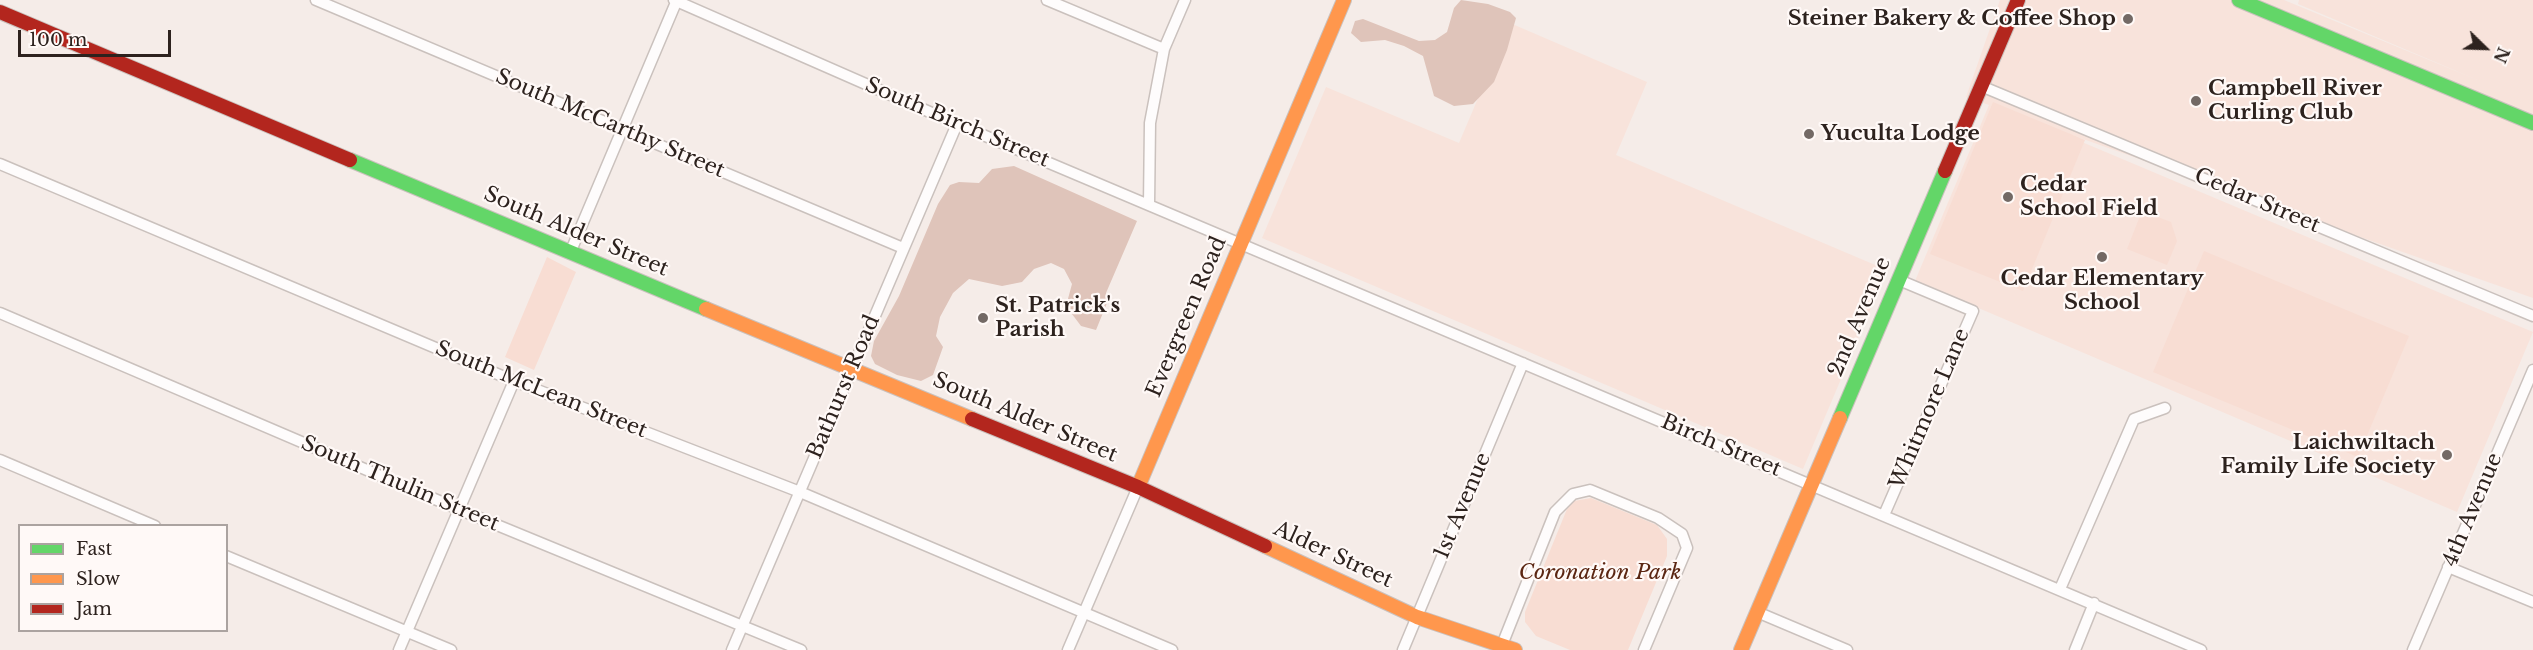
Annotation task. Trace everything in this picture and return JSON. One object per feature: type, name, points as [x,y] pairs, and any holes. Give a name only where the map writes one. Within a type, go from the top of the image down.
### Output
[{"type":"street","name":"South McCarthy Street","points":[[316,0],[903,248]]},
{"type":"street","points":[[570,253],[676,0]]},
{"type":"street","name":"South Birch Street","points":[[676,0],[957,124],[1241,244]]},
{"type":"street","points":[[1047,0],[1164,49]]},
{"type":"street","points":[[1149,205],[1150,123],[1164,49],[1185,0]]},
{"type":"street","name":"Evergreen Road","points":[[1068,650],[1344,0]]},
{"type":"street","name":"2nd Avenue","points":[[1741,650],[2018,0]]},
{"type":"street","points":[[2239,0],[2533,123]]},
{"type":"street","name":"South Alder Street","points":[[2,10],[570,253],[1138,488]]},
{"type":"street","name":"Cedar Street","points":[[1982,86],[2533,316]]},
{"type":"street","name":"Bathurst Road","points":[[732,650],[957,124]]},
{"type":"street","name":"South McLean Street","points":[[0,164],[514,381],[800,492],[1172,650]]},
{"type":"street","name":"Birch Street","points":[[1241,244],[2201,650]]},
{"type":"street","name":"Whitmore Lane","points":[[1884,515],[1973,311],[1899,280]]},
{"type":"street","name":"South Thulin Street","points":[[0,314],[458,509],[801,650]]},
{"type":"street","name":"1st Avenue","points":[[1403,650],[1523,363]]},
{"type":"street","name":"4th Avenue","points":[[2413,650],[2533,370]]},
{"type":"street","points":[[399,650],[514,381]]},
{"type":"street","points":[[2060,589],[2134,420],[2165,408]]},
{"type":"street","points":[[0,460],[153,524]]},
{"type":"street","name":"Alder Street","points":[[1138,488],[1417,617],[1515,650]]},
{"type":"street","points":[[1502,645],[1555,512],[1572,494],[1590,490],[1658,519],[1682,534],[1687,548],[1644,650]]},
{"type":"street","points":[[228,557],[451,650]]},
{"type":"street","points":[[2448,567],[2533,602]]},
{"type":"street","points":[[2075,650],[2094,603]]},
{"type":"street","points":[[1757,612],[1847,650]]},
{"type":"shaded area","points":[[1461,0],[1488,4],[1510,12],[1516,18],[1507,50],[1494,82],[1473,104],[1454,106],[1434,96],[1423,56],[1404,46],[1385,40],[1361,42],[1351,33],[1355,21],[1363,19],[1419,41],[1435,40],[1447,32],[1454,8]]},
{"type":"shaded area","points":[[2000,0],[2284,0],[2480,81],[2298,4],[2299,0],[2533,0],[2533,298],[2032,121],[2533,332],[2457,512],[1915,281],[1989,105],[1966,97]]},
{"type":"shaded area","points":[[1510,23],[1647,82],[1616,155],[1887,270],[1803,469],[1262,238],[1326,87],[1459,143]]},
{"type":"shaded area","points":[[1014,166],[1137,221],[1106,293],[1107,303],[1096,330],[1081,326],[1066,306],[1072,284],[1064,269],[1051,263],[1034,269],[1022,282],[1002,286],[969,279],[953,293],[940,317],[936,336],[943,347],[933,375],[921,381],[897,375],[875,364],[871,356],[874,341],[899,296],[938,204],[950,185],[959,182],[979,183],[992,169]]},
{"type":"green space","name":"Cedar School Field","points":[[1993,102],[2085,140],[2023,291],[1930,254]]},
{"type":"green space","points":[[2142,211],[2171,222],[2177,241],[2167,265],[2127,249]]},
{"type":"green space","points":[[2204,251],[2409,336],[2358,457],[2153,372]]},
{"type":"green space","points":[[547,257],[576,272],[534,370],[505,357]]},
{"type":"green space","name":"Coronation Park","points":[[1591,498],[1657,525],[1667,539],[1667,556],[1628,650],[1570,650],[1536,636],[1525,622],[1525,612],[1567,509],[1574,501]]},
{"type":"traffic: fast","points":[[2239,0],[2533,123]]},
{"type":"traffic: fast","points":[[350,160],[706,309]]},
{"type":"traffic: fast","points":[[1840,418],[1945,171]]},
{"type":"traffic: slow","points":[[1138,487],[1344,0]]},
{"type":"traffic: slow","points":[[706,309],[972,419]]},
{"type":"traffic: slow","points":[[1741,650],[1840,418]]},
{"type":"traffic: slow","points":[[1265,546],[1417,617],[1515,650]]},
{"type":"traffic: jam","points":[[1945,171],[2018,0]]},
{"type":"traffic: jam","points":[[0,12],[350,160]]},
{"type":"traffic: jam","points":[[972,419],[1138,487],[1265,546]]},
{"type":"place","name":"Steiner Bakery & Coffee Shop","points":[[2128,19]]},
{"type":"place","name":"Campbell River Curling Club","points":[[2196,101]]},
{"type":"place","name":"Yuculta Lodge","points":[[1809,134]]},
{"type":"place","name":"Cedar School Field","points":[[2008,197]]},
{"type":"place","name":"Cedar Elementary School","points":[[2102,257]]},
{"type":"place","name":"St. Patrick's Parish","points":[[983,318]]},
{"type":"place","name":"Laichwiltach Family Life Society","points":[[2447,455]]}]
